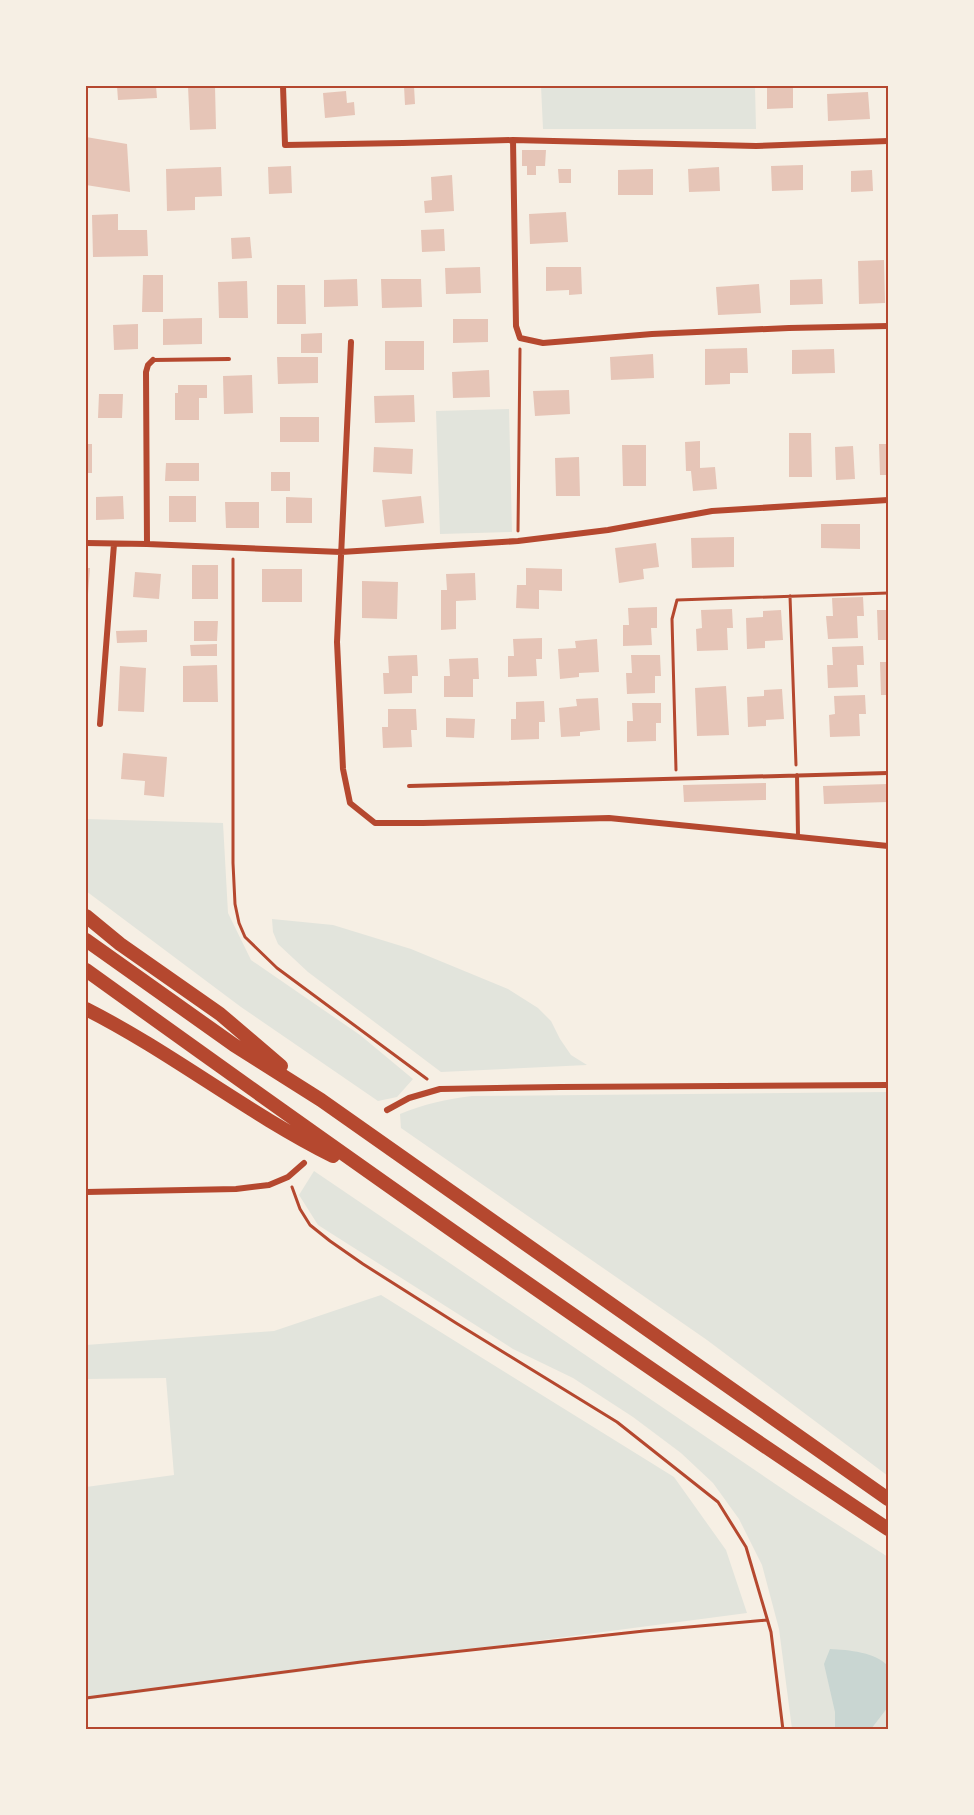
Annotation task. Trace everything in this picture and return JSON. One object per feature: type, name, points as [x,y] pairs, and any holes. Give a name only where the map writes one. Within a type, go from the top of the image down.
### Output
[{"type":"highway","points":[[86,916],[120,944],[220,1014],[321,1100]]},
{"type":"highway","points":[[86,940],[234,1045],[321,1100],[888,1499]]},
{"type":"highway","points":[[86,970],[370,1174],[754,1440],[888,1529]]},
{"type":"highway","points":[[86,1009],[159,1051],[302,1141],[370,1174]]},
{"type":"street","points":[[283,86],[285,145],[513,140],[756,146],[888,141]]},
{"type":"street","points":[[513,140],[516,326],[520,338],[543,343],[664,334],[888,326]]},
{"type":"street","points":[[351,342],[337,642],[343,769],[350,803],[375,823],[423,824],[609,818],[888,846]]},
{"type":"street","points":[[147,544],[146,372],[153,360]]},
{"type":"street","points":[[86,543],[341,552],[518,541],[608,530],[712,511],[888,500]]},
{"type":"street","points":[[99,724],[114,544]]},
{"type":"street","points":[[387,1110],[409,1098],[440,1089],[560,1086],[888,1086]]},
{"type":"street","points":[[86,1192],[236,1189],[270,1185],[288,1177],[304,1163]]},
{"type":"lane","points":[[153,360],[229,359]]},
{"type":"lane","points":[[409,786],[888,774]]},
{"type":"lane","points":[[797,776],[798,836]]},
{"type":"path","points":[[518,541],[520,338]]},
{"type":"path","points":[[233,548],[233,863],[235,904],[239,923],[245,937],[277,968],[440,1089]]},
{"type":"path","points":[[676,778],[672,619],[677,600],[888,593]]},
{"type":"path","points":[[790,596],[797,776]]},
{"type":"path","points":[[288,1177],[300,1209],[310,1224],[330,1241],[447,1317],[617,1422],[718,1502],[746,1547],[771,1632],[783,1730]]},
{"type":"path","points":[[86,1698],[361,1662],[767,1620]]},
{"type":"shaded area","points":[[541,86],[755,86],[756,129],[543,129]]},
{"type":"shaded area","points":[[509,409],[512,532],[440,534],[436,411]]},
{"type":"shaded area","points":[[86,819],[223,823],[228,913],[251,960],[360,1035],[413,1079],[397,1097],[378,1101],[241,1007],[86,891]]},
{"type":"shaded area","points":[[272,919],[333,925],[411,949],[508,989],[538,1008],[551,1021],[571,1055],[587,1065],[441,1072],[308,972],[278,944],[273,932]]},
{"type":"shaded area","points":[[888,1092],[888,1476],[707,1340],[401,1128],[400,1114],[435,1102],[472,1096]]},
{"type":"shaded area","points":[[314,1171],[796,1498],[888,1557],[888,1729],[792,1729],[779,1629],[762,1565],[739,1519],[713,1483],[681,1453],[633,1417],[573,1378],[513,1349],[318,1225],[299,1195]]},
{"type":"shaded area","points":[[381,1295],[674,1477],[726,1550],[747,1613],[86,1700],[86,1487],[174,1475],[166,1378],[86,1379],[86,1345],[274,1331]]},
{"type":"shaded area","points":[[830,1649],[869,1655],[883,1661],[888,1666],[888,1707],[871,1729],[835,1729],[835,1712],[824,1664]]},
{"type":"building","points":[[117,86],[156,86],[157,98],[118,100]]},
{"type":"building","points":[[188,86],[215,86],[216,129],[190,130]]},
{"type":"building","points":[[404,86],[414,86],[415,104],[405,105]]},
{"type":"building","points":[[767,86],[793,86],[793,108],[767,109]]},
{"type":"building","points":[[346,91],[347,103],[354,102],[355,115],[325,118],[323,93]]},
{"type":"building","points":[[868,92],[870,119],[828,121],[827,94]]},
{"type":"building","points":[[86,137],[127,144],[130,192],[86,185]]},
{"type":"building","points":[[522,150],[546,150],[545,166],[536,166],[536,175],[527,175],[527,166],[522,166]]},
{"type":"building","points":[[803,165],[803,190],[772,191],[771,166]]},
{"type":"building","points":[[291,166],[292,193],[269,194],[268,167]]},
{"type":"building","points":[[221,167],[222,196],[195,197],[195,210],[167,211],[166,169]]},
{"type":"building","points":[[719,167],[720,191],[689,192],[688,169]]},
{"type":"building","points":[[558,169],[571,169],[571,183],[559,183]]},
{"type":"building","points":[[653,169],[653,195],[618,195],[618,170]]},
{"type":"building","points":[[872,170],[873,191],[851,192],[851,171]]},
{"type":"building","points":[[452,175],[454,211],[425,213],[424,201],[432,200],[431,177]]},
{"type":"building","points":[[566,212],[568,242],[530,244],[529,214]]},
{"type":"building","points":[[118,214],[118,230],[147,230],[148,256],[93,257],[92,215]]},
{"type":"building","points":[[444,229],[445,251],[422,252],[421,230]]},
{"type":"building","points":[[250,237],[252,258],[232,259],[231,238]]},
{"type":"building","points":[[884,260],[885,303],[859,304],[858,261]]},
{"type":"building","points":[[480,267],[481,293],[446,294],[445,268]]},
{"type":"building","points":[[546,267],[581,267],[582,294],[569,295],[569,290],[546,291]]},
{"type":"building","points":[[143,275],[163,275],[163,312],[142,312]]},
{"type":"building","points":[[357,279],[358,306],[324,307],[324,280]]},
{"type":"building","points":[[381,279],[421,279],[422,307],[382,308]]},
{"type":"building","points":[[822,279],[823,304],[790,305],[790,280]]},
{"type":"building","points":[[247,281],[248,318],[219,318],[218,282]]},
{"type":"building","points":[[759,284],[761,313],[718,315],[716,287]]},
{"type":"building","points":[[277,285],[305,285],[306,324],[277,324]]},
{"type":"building","points":[[202,318],[202,344],[163,345],[163,319]]},
{"type":"building","points":[[453,319],[488,319],[488,342],[453,343]]},
{"type":"building","points":[[138,324],[138,349],[114,350],[113,325]]},
{"type":"building","points":[[322,333],[322,353],[301,353],[301,334]]},
{"type":"building","points":[[385,341],[424,341],[424,370],[385,370]]},
{"type":"building","points":[[747,348],[748,373],[730,373],[730,384],[705,385],[705,349]]},
{"type":"building","points":[[834,349],[835,373],[792,374],[792,350]]},
{"type":"building","points":[[653,354],[654,378],[611,380],[610,357]]},
{"type":"building","points":[[277,357],[318,357],[318,383],[278,384]]},
{"type":"building","points":[[489,370],[490,397],[453,398],[452,372]]},
{"type":"building","points":[[252,375],[253,413],[224,414],[223,376]]},
{"type":"building","points":[[178,385],[207,385],[207,398],[199,398],[199,420],[175,420],[175,393],[178,393]]},
{"type":"building","points":[[569,390],[570,414],[535,416],[533,391]]},
{"type":"building","points":[[99,394],[123,394],[122,418],[98,418]]},
{"type":"building","points":[[414,395],[415,422],[375,423],[374,396]]},
{"type":"building","points":[[280,417],[319,417],[319,442],[280,442]]},
{"type":"building","points":[[789,433],[811,433],[812,477],[789,477]]},
{"type":"building","points":[[700,441],[700,468],[715,467],[717,489],[693,491],[691,471],[686,471],[685,442]]},
{"type":"building","points":[[86,444],[92,444],[92,473],[86,473]]},
{"type":"building","points":[[879,444],[888,444],[888,475],[880,475]]},
{"type":"building","points":[[622,445],[646,445],[646,486],[623,486]]},
{"type":"building","points":[[853,446],[855,479],[836,480],[835,447]]},
{"type":"building","points":[[374,447],[413,449],[412,474],[373,472]]},
{"type":"building","points":[[579,457],[580,496],[556,496],[555,458]]},
{"type":"building","points":[[166,463],[199,463],[199,481],[165,481]]},
{"type":"building","points":[[271,472],[290,472],[290,491],[271,491]]},
{"type":"building","points":[[123,496],[124,519],[96,520],[96,497]]},
{"type":"building","points":[[169,496],[196,496],[196,522],[169,522]]},
{"type":"building","points":[[421,496],[424,523],[385,527],[382,500]]},
{"type":"building","points":[[286,497],[312,498],[312,523],[286,523]]},
{"type":"building","points":[[225,502],[259,502],[259,528],[226,528]]},
{"type":"building","points":[[821,524],[860,524],[860,549],[821,548]]},
{"type":"building","points":[[734,537],[734,567],[692,568],[691,538]]},
{"type":"building","points":[[656,543],[659,567],[643,569],[644,579],[619,583],[615,548]]},
{"type":"building","points":[[192,565],[218,565],[218,599],[192,599]]},
{"type":"building","points":[[86,568],[90,568],[87,607],[86,607]]},
{"type":"building","points":[[526,568],[562,569],[562,591],[539,590],[539,609],[516,608],[517,585],[526,585]]},
{"type":"building","points":[[262,569],[302,569],[302,602],[262,602]]},
{"type":"building","points":[[135,572],[161,574],[159,599],[133,597]]},
{"type":"building","points":[[475,573],[476,600],[456,601],[456,629],[441,630],[441,590],[447,590],[446,574]]},
{"type":"building","points":[[362,581],[398,582],[397,619],[362,618]]},
{"type":"building","points":[[863,597],[864,616],[857,616],[858,638],[828,639],[826,616],[833,616],[832,598]]},
{"type":"building","points":[[657,607],[657,628],[651,628],[652,645],[623,646],[623,625],[629,625],[628,608]]},
{"type":"building","points":[[732,609],[733,628],[727,628],[728,650],[697,651],[696,629],[702,628],[701,610]]},
{"type":"building","points":[[781,610],[783,640],[765,641],[765,648],[747,649],[746,618],[763,617],[763,611]]},
{"type":"building","points":[[877,610],[888,610],[888,640],[878,640]]},
{"type":"building","points":[[194,621],[218,621],[217,641],[194,641]]},
{"type":"building","points":[[147,630],[147,642],[117,643],[116,631]]},
{"type":"building","points":[[542,638],[542,659],[536,659],[537,676],[508,677],[508,656],[514,656],[513,639]]},
{"type":"building","points":[[597,639],[599,672],[579,673],[579,677],[560,679],[558,649],[576,648],[575,641]]},
{"type":"building","points":[[217,644],[217,656],[191,656],[190,645]]},
{"type":"building","points":[[863,646],[864,665],[857,665],[858,687],[828,688],[827,665],[833,665],[832,647]]},
{"type":"building","points":[[417,655],[418,676],[412,676],[412,693],[384,694],[383,673],[389,673],[388,656]]},
{"type":"building","points":[[631,655],[660,655],[661,676],[655,676],[655,693],[627,694],[626,673],[632,673]]},
{"type":"building","points":[[478,658],[479,679],[473,679],[473,697],[444,697],[444,676],[450,676],[449,659]]},
{"type":"building","points":[[880,662],[888,662],[888,695],[881,695]]},
{"type":"building","points":[[217,665],[218,702],[183,702],[183,666]]},
{"type":"building","points":[[120,666],[146,668],[144,712],[118,711]]},
{"type":"building","points":[[726,686],[729,735],[697,736],[695,688]]},
{"type":"building","points":[[782,689],[784,719],[766,720],[766,726],[748,727],[747,697],[764,696],[764,690]]},
{"type":"building","points":[[865,695],[866,714],[859,714],[860,736],[830,737],[829,715],[835,714],[834,696]]},
{"type":"building","points":[[598,698],[600,730],[580,732],[580,736],[561,737],[559,708],[577,706],[576,699]]},
{"type":"building","points":[[544,701],[545,722],[539,722],[539,739],[511,740],[511,719],[516,719],[516,702]]},
{"type":"building","points":[[632,703],[661,703],[661,723],[656,723],[656,741],[627,742],[627,721],[633,721]]},
{"type":"building","points":[[388,709],[416,709],[417,730],[411,730],[412,747],[383,748],[382,727],[388,727]]},
{"type":"building","points":[[446,718],[475,719],[474,738],[446,737]]},
{"type":"building","points":[[123,753],[167,757],[164,797],[144,795],[145,781],[121,779]]},
{"type":"building","points":[[766,783],[766,800],[684,802],[683,785]]},
{"type":"building","points":[[888,784],[888,802],[824,804],[823,786]]}]
